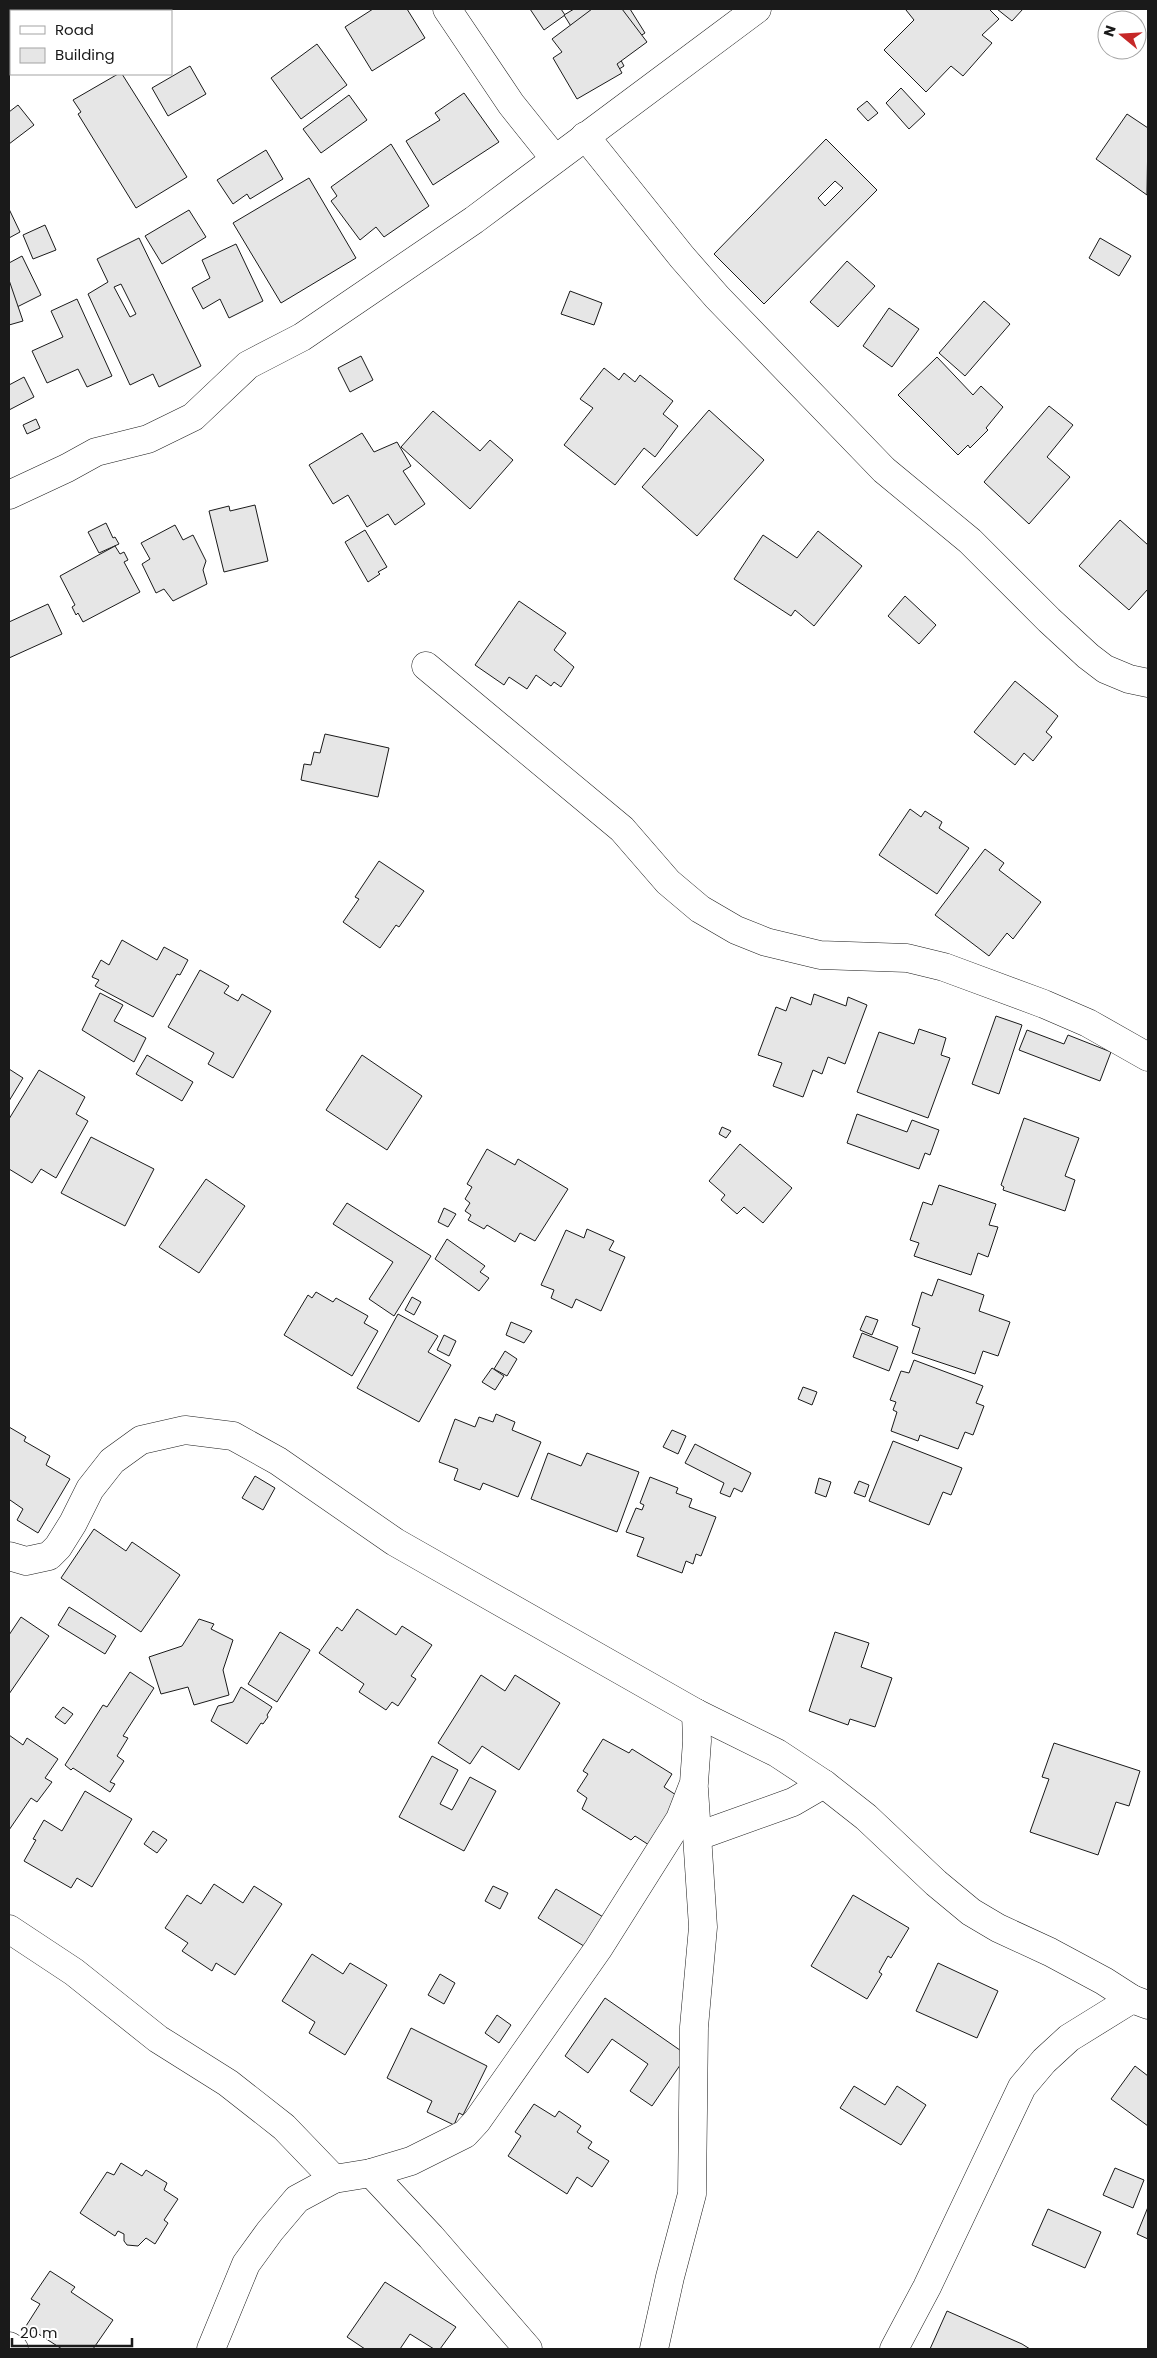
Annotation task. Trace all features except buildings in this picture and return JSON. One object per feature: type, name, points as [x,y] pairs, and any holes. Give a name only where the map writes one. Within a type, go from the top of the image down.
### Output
[{"type":"street","points":[[448,9],[511,104],[555,159]]},
{"type":"street","points":[[9,494],[67,468],[96,452],[148,439],[193,417],[248,365],[310,332],[474,220],[758,9]]},
{"type":"street","points":[[586,136],[682,257],[711,290],[884,470],[970,541],[1088,656],[1105,669],[1116,674],[1148,683]]},
{"type":"street","points":[[426,666],[622,829],[668,882],[700,909],[736,930],[766,942],[820,955],[907,958],[944,967],[1044,1004],[1088,1023],[1148,1057]]},
{"type":"street","points":[[9,1556],[26,1561],[48,1556],[58,1547],[73,1523],[90,1489],[112,1461],[141,1440],[185,1430],[233,1436],[278,1461],[395,1542],[696,1713],[777,1753],[824,1784],[866,1817],[936,1883],[971,1912],[998,1928],[1096,1976],[1140,2002]]},
{"type":"street","points":[[654,2349],[670,2277],[692,2194],[694,2027],[703,1927],[694,1783],[697,1741],[696,1713]]},
{"type":"street","points":[[211,2349],[246,2264],[297,2199],[334,2179],[371,2173],[411,2161],[465,2134],[477,2121],[598,1950],[680,1819],[694,1783]]},
{"type":"street","points":[[698,1836],[793,1802],[824,1784]]},
{"type":"street","points":[[9,1930],[74,1972],[158,2039],[228,2083],[284,2127],[334,2179]]},
{"type":"street","points":[[894,2349],[931,2279],[1022,2087],[1044,2061],[1069,2038],[1140,2002]]},
{"type":"street","points":[[371,2173],[431,2237],[528,2349]]},
{"type":"street","points":[[9,2346],[14,2349]]}]
